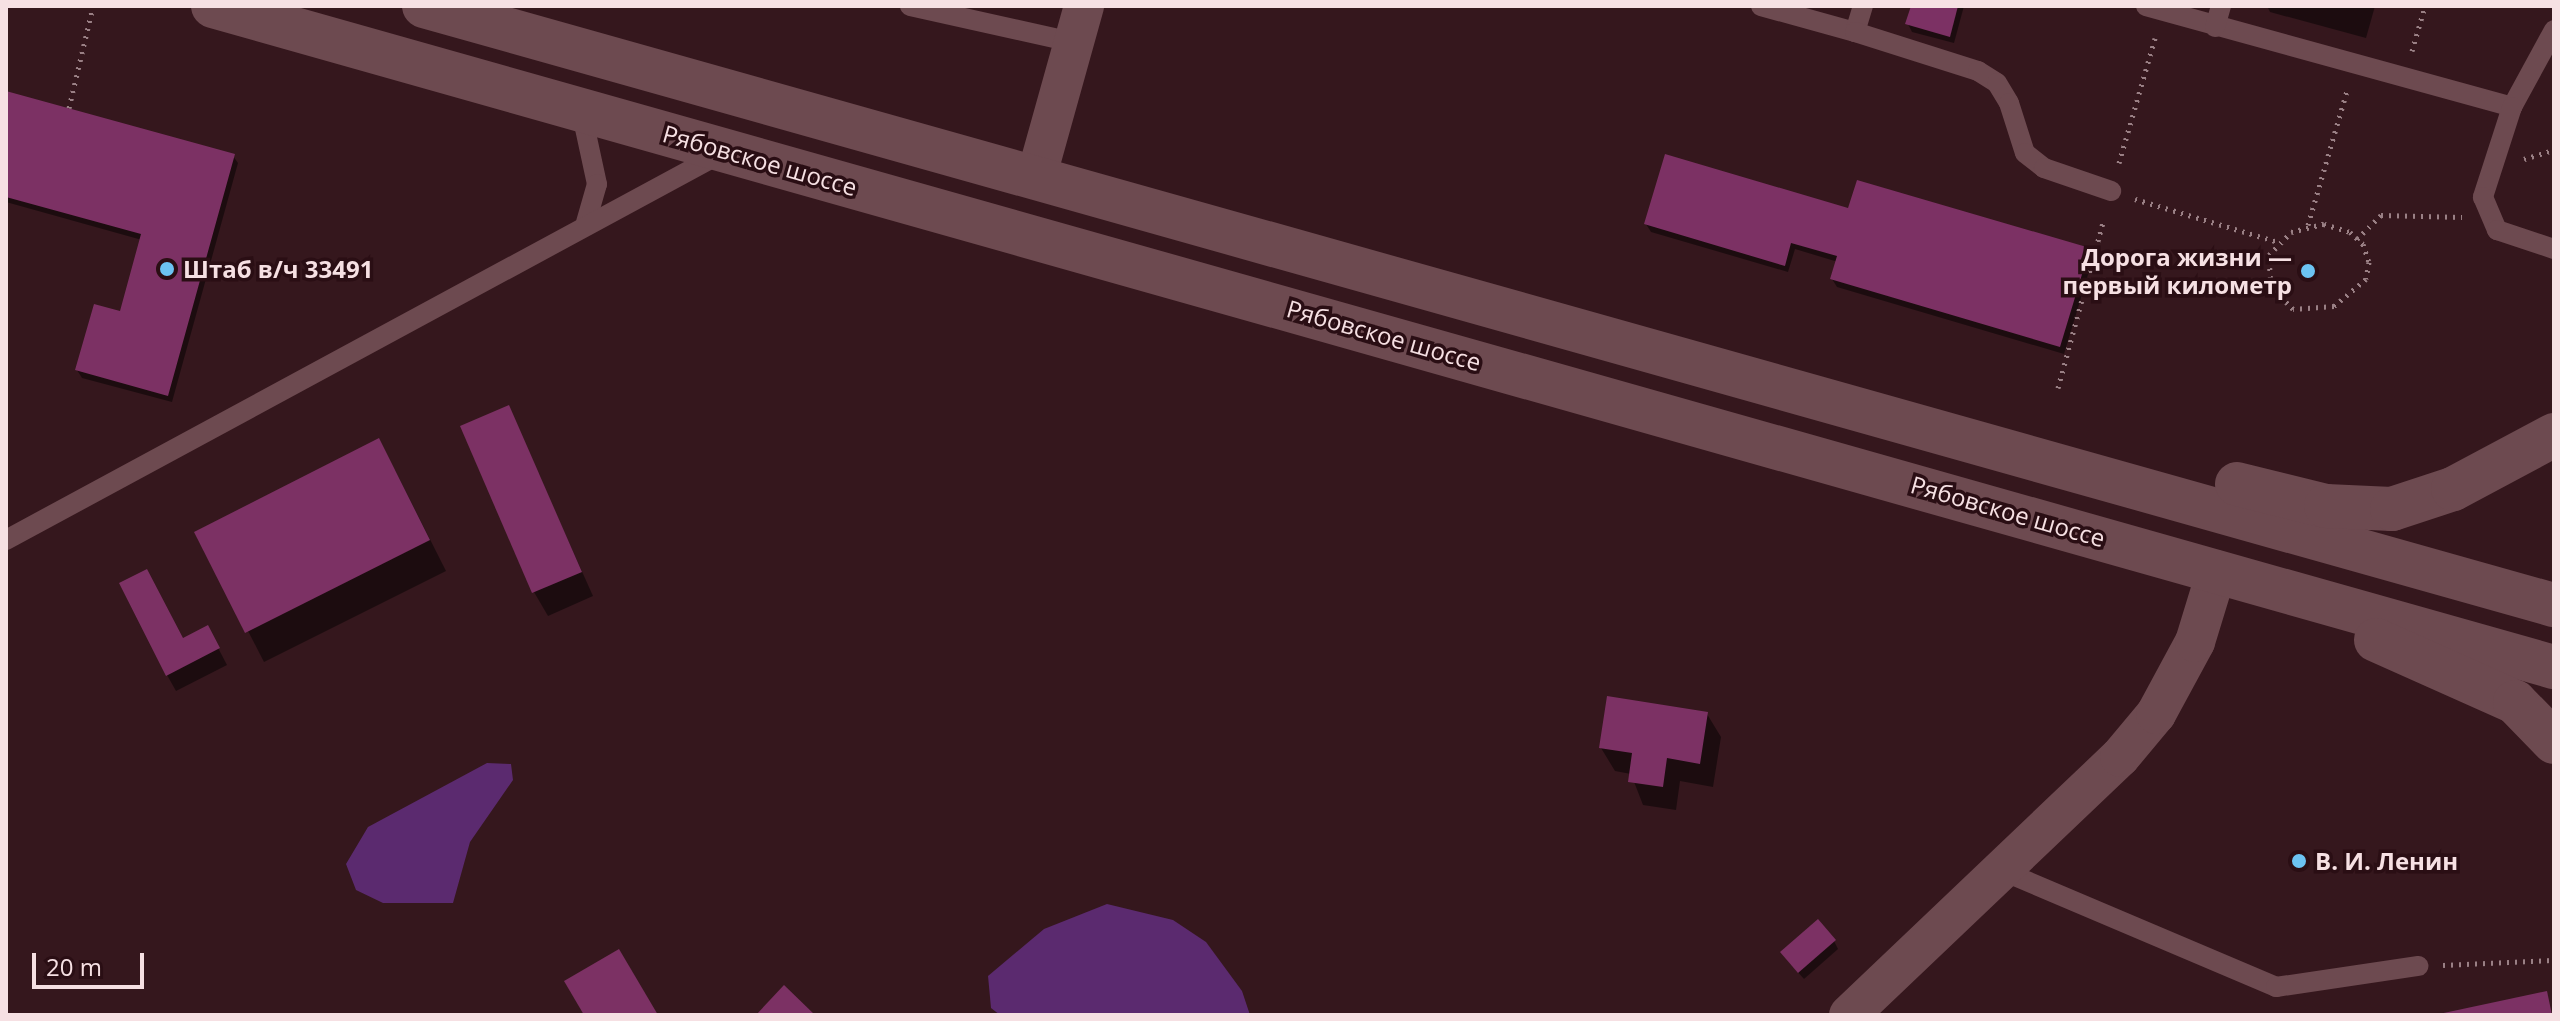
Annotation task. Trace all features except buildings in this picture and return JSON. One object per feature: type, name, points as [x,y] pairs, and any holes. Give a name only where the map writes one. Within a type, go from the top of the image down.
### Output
[{"type":"main road","name":"Рябовское шоссе","points":[[213,6],[2554,667]]},
{"type":"main road","points":[[424,6],[2554,605]]},
{"type":"main road","points":[[2048,462],[2143,464],[2326,506],[2392,509],[2453,489],[2554,435]]},
{"type":"main road","points":[[2226,573],[2515,702],[2554,742]]},
{"type":"street","points":[[1036,178],[1078,24]]},
{"type":"street","points":[[1849,1015],[2003,871],[2156,714],[2195,642],[2226,573]]},
{"type":"lane","points":[[910,6],[1078,24]]},
{"type":"lane","points":[[1761,6],[1978,71],[1997,83],[2009,103],[2025,153],[2044,168],[2111,191]]},
{"type":"lane","points":[[1855,32],[1863,6]]},
{"type":"lane","points":[[2146,6],[2354,66],[2512,107]]},
{"type":"lane","points":[[2215,27],[2221,6]]},
{"type":"lane","points":[[2554,30],[2512,107],[2483,197],[2487,216],[2497,230],[2554,249]]},
{"type":"lane","points":[[581,110],[597,184],[586,222]]},
{"type":"lane","points":[[6,540],[586,222],[727,150]]},
{"type":"lane","points":[[2003,871],[2276,987],[2418,966]]},
{"type":"path","points":[[2403,79],[2425,6]]},
{"type":"path","points":[[69,108],[92,11]]},
{"type":"path","points":[[2308,225],[2354,66]]},
{"type":"path","points":[[2111,191],[2278,242]]},
{"type":"path","points":[[2357,239],[2381,215],[2487,216]]},
{"type":"path","points":[[2308,225],[2338,227],[2357,239],[2369,262],[2366,279],[2334,306],[2311,311],[2293,309],[2271,286],[2269,255],[2278,242],[2308,225]]},
{"type":"path","points":[[2418,966],[2554,960]]},
{"type":"shaded area","points":[[487,763],[511,764],[513,780],[470,842],[453,903],[383,903],[356,890],[346,864],[368,827]]},
{"type":"shaded area","points":[[1107,904],[1173,920],[1206,942],[1242,991],[1250,1015],[1000,1015],[991,1008],[988,976],[1044,929]]},
{"type":"place","name":"Штаб в/ч 33491","points":[[167,269]]},
{"type":"place","name":"Дорога жизни — первый километр","points":[[2308,271]]},
{"type":"place","name":"В. И. Ленин","points":[[2299,861]]}]
